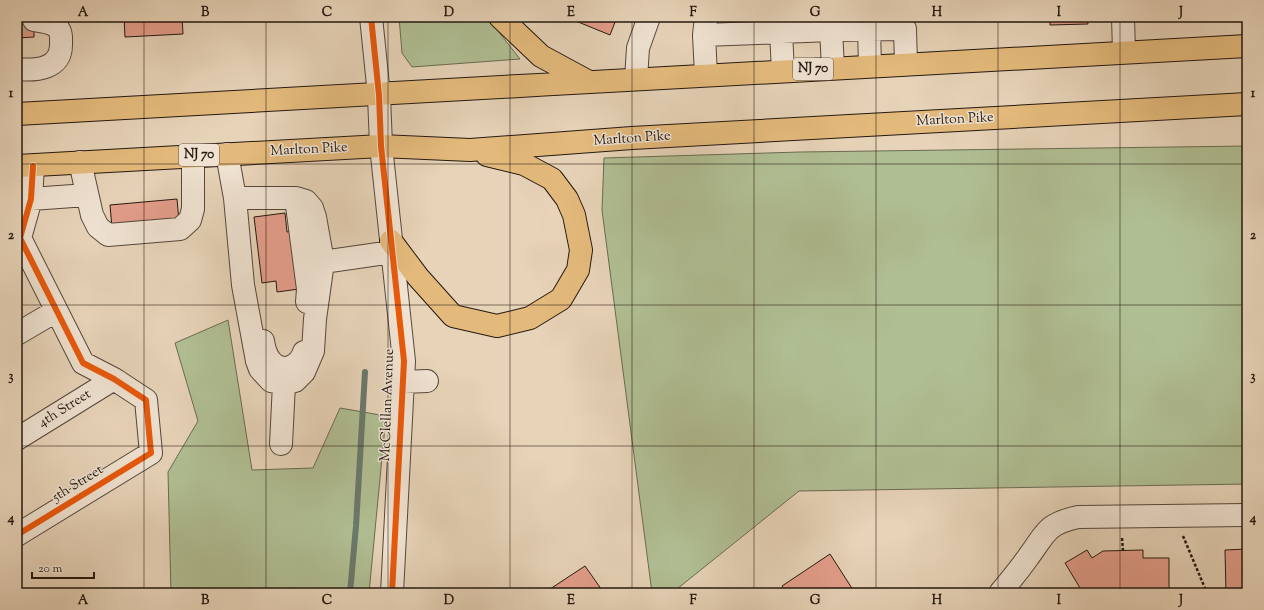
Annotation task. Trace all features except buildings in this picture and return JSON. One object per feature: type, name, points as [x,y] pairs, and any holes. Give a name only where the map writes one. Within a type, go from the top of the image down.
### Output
[{"type":"highway","points":[[500,17],[541,56],[589,82]]},
{"type":"highway","name":"NJ 70","points":[[17,114],[379,95],[906,63],[1247,46]]},
{"type":"highway","name":"Marlton Pike","points":[[25,166],[380,146],[470,150],[632,138],[1247,104]]},
{"type":"highway","points":[[392,247],[453,316],[460,319],[497,326],[530,318],[561,299],[578,270],[581,250],[574,215],[567,199],[552,179],[524,164],[470,150]]},
{"type":"street","name":"McClellan Avenue","points":[[371,17],[379,95],[380,146],[404,361],[392,593]]},
{"type":"street","points":[[636,79],[638,48],[649,17]]},
{"type":"street","points":[[1123,17],[1124,52]]},
{"type":"street","points":[[17,69],[43,69],[56,61],[61,51],[61,36],[57,28],[49,23],[34,20]]},
{"type":"street","points":[[706,75],[705,26],[782,32],[905,29],[906,63]]},
{"type":"street","points":[[869,29],[870,65]]},
{"type":"street","points":[[831,30],[833,68]]},
{"type":"street","points":[[782,32],[783,71]]},
{"type":"street","points":[[227,154],[235,198],[243,285],[260,369],[271,381],[284,384],[295,381],[301,377],[310,361],[313,351],[315,319],[323,262],[317,224],[312,208],[306,201],[296,198],[235,198]]},
{"type":"street","points":[[80,162],[92,215],[98,227],[108,235],[180,229],[190,220],[193,209],[193,156]]},
{"type":"street","points":[[25,166],[31,198],[19,238],[83,363],[114,379]]},
{"type":"street","points":[[31,198],[87,195]]},
{"type":"street","points":[[241,258],[253,281],[266,354],[276,366],[285,368],[294,366],[302,360],[306,344],[308,289],[296,198]]},
{"type":"street","points":[[323,262],[392,247]]},
{"type":"street","points":[[17,334],[56,311]]},
{"type":"street","name":"4th Street","points":[[17,439],[114,379]]},
{"type":"street","name":"5th Street","points":[[17,535],[151,453],[146,400],[114,379]]},
{"type":"street","points":[[403,382],[428,381]]},
{"type":"street","points":[[281,444],[284,384]]},
{"type":"street","points":[[1000,593],[1030,554],[1042,535],[1054,524],[1066,519],[1078,516],[1247,515]]},
{"type":"path","points":[[1181,531],[1207,593]]},
{"type":"path","points":[[1122,532],[1123,551]]},
{"type":"green space","points":[[399,17],[487,17],[520,59],[412,67],[402,53]]},
{"type":"green space","points":[[1247,146],[1247,484],[799,491],[672,593],[652,593],[602,210],[604,158],[800,152]]},
{"type":"green space","points":[[228,320],[252,470],[313,468],[340,408],[386,416],[369,593],[171,593],[168,472],[198,421],[175,343]]},
{"type":"waterway","points":[[350,593],[356,526],[365,372]]},
{"type":"tunnel","points":[[17,21],[34,20]]},
{"type":"cycle path","points":[[371,17],[379,95],[381,146],[404,361],[392,593]]},
{"type":"cycle path","points":[[17,535],[151,453],[146,400],[114,379],[83,363],[20,238],[31,199],[33,166]]}]
